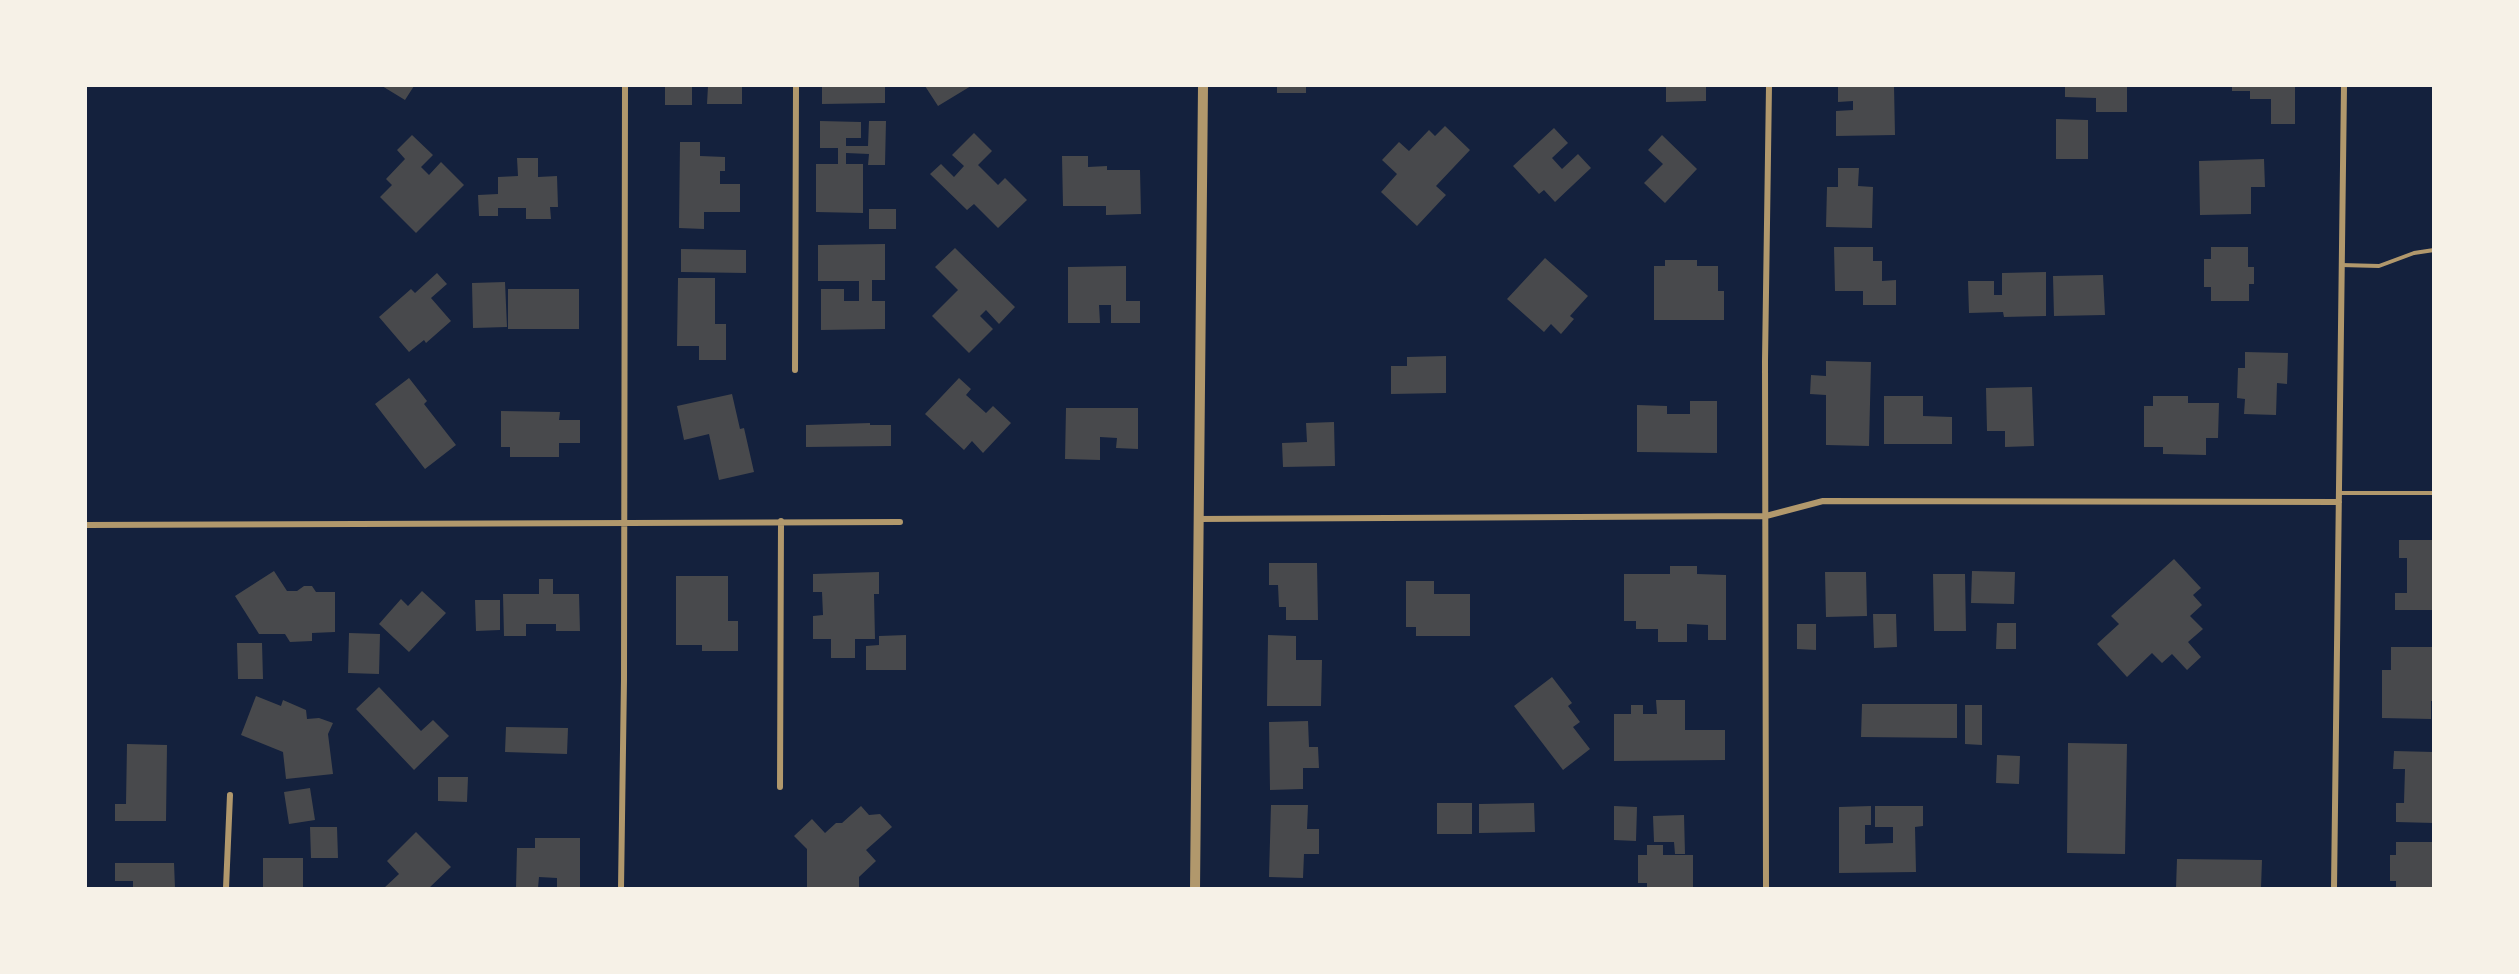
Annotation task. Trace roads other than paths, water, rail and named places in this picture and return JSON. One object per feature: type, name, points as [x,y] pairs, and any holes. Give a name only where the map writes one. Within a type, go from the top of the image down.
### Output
[{"type":"street","points":[[621,888],[625,86]]},
{"type":"street","points":[[795,370],[796,86]]},
{"type":"street","points":[[1195,888],[1203,86]]},
{"type":"street","points":[[1766,888],[1769,86]]},
{"type":"street","points":[[2334,888],[2344,86]]},
{"type":"street","points":[[1197,519],[1766,516],[1823,501],[2339,502]]},
{"type":"street","points":[[780,787],[781,521]]},
{"type":"street","points":[[86,525],[900,522]]},
{"type":"street","points":[[226,888],[230,795]]},
{"type":"lane","points":[[2340,265],[2379,266],[2415,253],[2433,250]]},
{"type":"lane","points":[[2340,493],[2433,493]]}]
